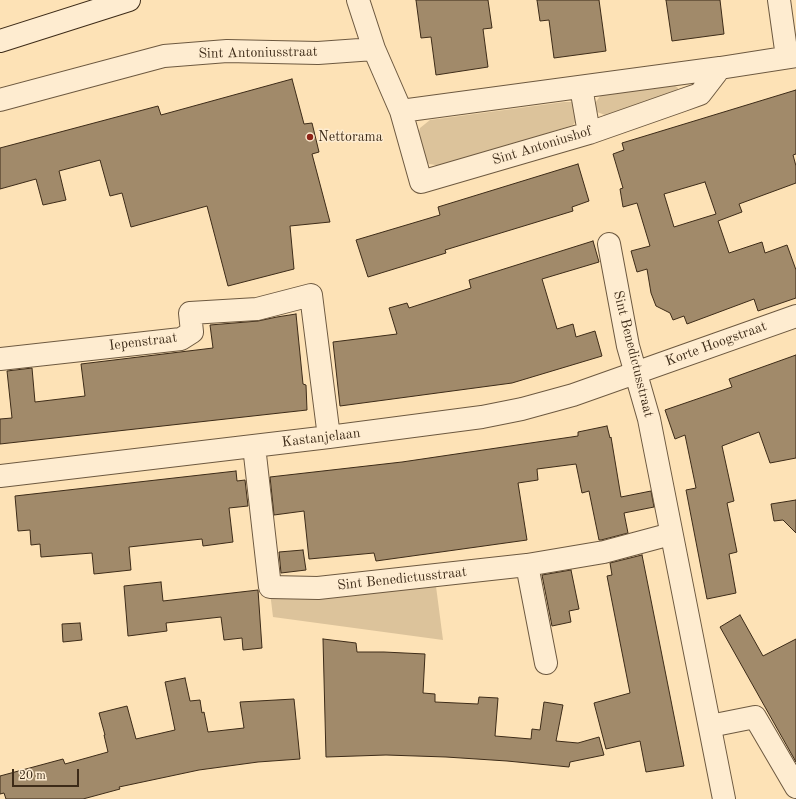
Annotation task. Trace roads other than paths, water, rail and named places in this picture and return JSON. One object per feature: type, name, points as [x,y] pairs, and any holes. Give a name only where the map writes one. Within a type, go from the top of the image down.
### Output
[{"type":"street","points":[[0,41],[129,0]]},
{"type":"street","points":[[358,0],[374,50]]},
{"type":"street","points":[[401,111],[791,57],[779,0]]},
{"type":"street","name":"Sint Antoniusstraat","points":[[0,100],[164,56],[227,51],[318,53],[374,50]]},
{"type":"street","name":"Sint Antoniushof","points":[[374,50],[401,111],[421,182],[590,133],[700,94],[720,68]]},
{"type":"street","points":[[581,87],[590,133]]},
{"type":"street","name":"Sint Benedictusstraat","points":[[609,244],[628,346],[649,419],[724,799]]},
{"type":"street","name":"Iepenstraat","points":[[0,359],[181,339],[192,332],[190,313],[257,309],[311,295],[329,437]]},
{"type":"street","name":"Korte Hoogstraat","points":[[636,373],[796,316]]},
{"type":"street","name":"Kastanjelaan","points":[[0,476],[329,437],[482,417],[522,409],[572,395],[636,373]]},
{"type":"street","name":"Sint Benedictusstraat","points":[[254,446],[270,587],[318,588],[527,566],[604,552],[671,534]]},
{"type":"street","points":[[527,566],[546,663]]},
{"type":"street","points":[[710,726],[755,717],[796,787]]},
{"type":"place","name":"Nettorama","points":[[310,137]]}]
